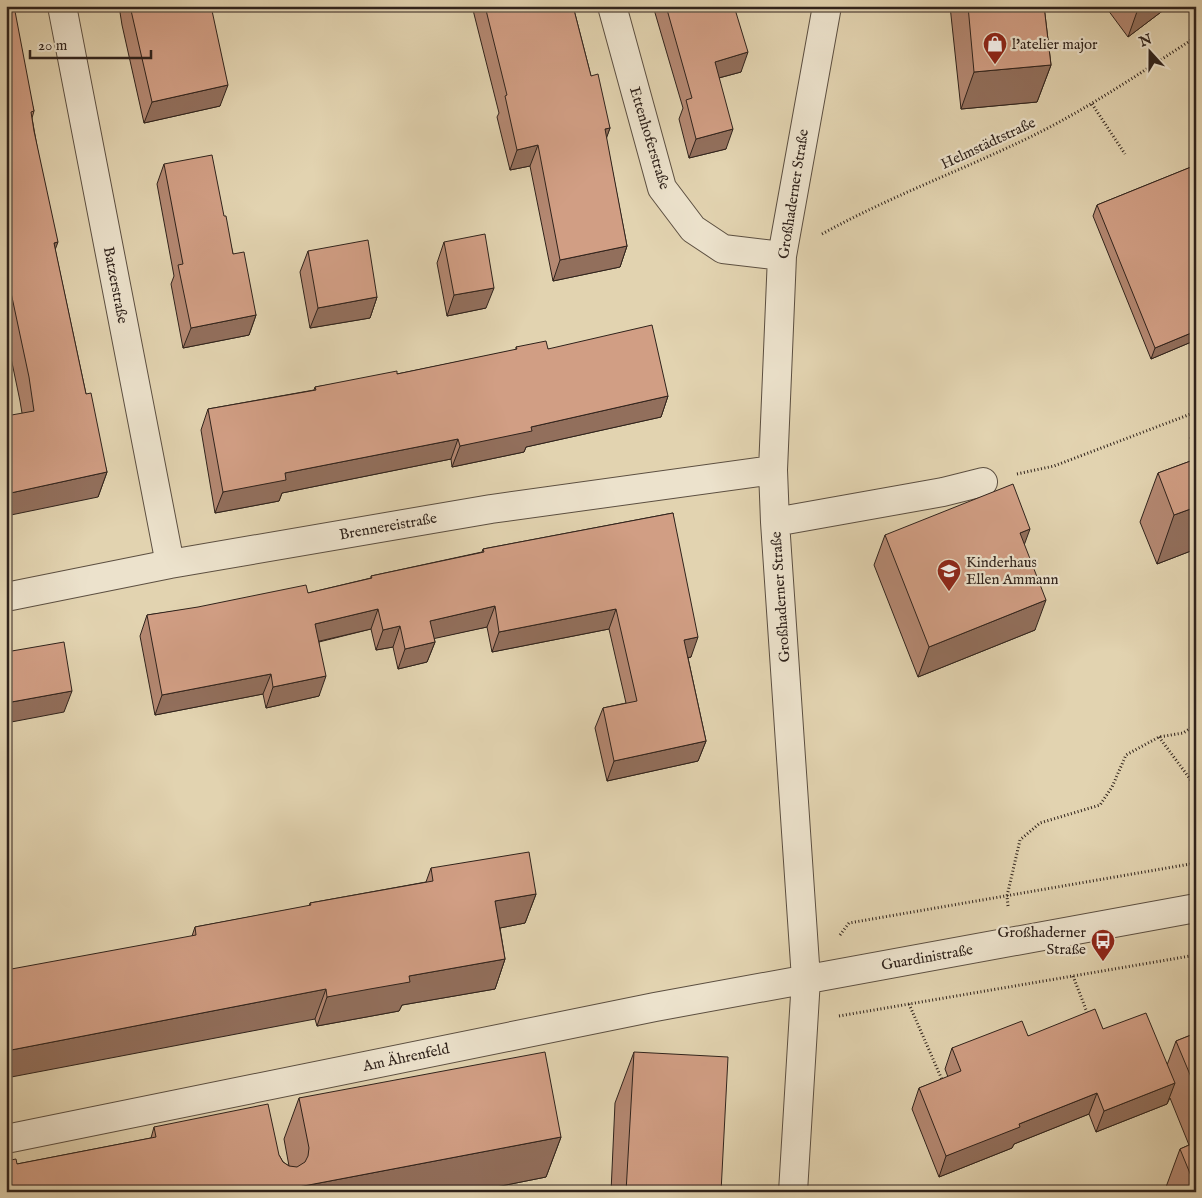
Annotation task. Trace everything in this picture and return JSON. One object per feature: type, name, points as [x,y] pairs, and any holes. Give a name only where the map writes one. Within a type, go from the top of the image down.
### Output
[{"type":"street","name":"Batzerstraße","points":[[62,6],[170,564]]},
{"type":"street","name":"Ettenhoferstraße","points":[[612,6],[662,188],[693,229],[723,249],[782,256]]},
{"type":"street","name":"Großhaderner Straße","points":[[793,1192],[806,979],[773,470],[782,256],[826,6]]},
{"type":"street","name":"Brennereistraße","points":[[6,597],[170,564],[491,509],[773,470]]},
{"type":"street","points":[[775,522],[943,492],[983,482]]},
{"type":"street","name":"Guardinistraße","points":[[806,979],[1196,908]]},
{"type":"street","name":"Am Ährenfeld","points":[[6,1139],[259,1100],[655,1006],[806,979]]},
{"type":"path","name":"Helmstädtstraße","points":[[782,256],[856,215],[1025,139],[1092,104],[1196,37]]},
{"type":"path","points":[[1092,104],[1125,154]]},
{"type":"path","points":[[983,482],[1054,466],[1196,412]]},
{"type":"path","points":[[1012,941],[1007,896],[1020,840],[1040,823],[1100,805],[1112,787],[1126,755],[1159,737],[1183,733],[1196,725]]},
{"type":"path","points":[[1159,737],[1196,787]]},
{"type":"path","points":[[838,937],[849,922],[1196,863]]},
{"type":"path","points":[[834,1017],[1196,955]]},
{"type":"path","points":[[1073,976],[1091,1022]]},
{"type":"path","points":[[909,1004],[947,1091]]},
{"type":"building","points":[[6,6],[14,6],[34,111],[31,112],[34,131],[58,242],[54,243],[86,394],[91,393],[107,472],[6,494],[6,416],[34,411],[29,377],[6,269]]},
{"type":"building","points":[[130,6],[211,6],[228,85],[152,102]]},
{"type":"building","points":[[485,6],[573,6],[591,76],[598,74],[610,128],[605,129],[627,246],[560,260],[538,145],[517,150],[505,96],[507,95]]},
{"type":"building","points":[[666,6],[734,6],[748,52],[715,62],[733,129],[696,139],[686,100],[692,98]]},
{"type":"building","points":[[968,6],[1044,6],[1051,65],[974,72]]},
{"type":"building","points":[[212,155],[233,254],[244,252],[256,315],[191,328],[178,265],[183,264],[164,164]]},
{"type":"building","points":[[1196,165],[1196,331],[1155,348],[1097,205]]},
{"type":"building","points":[[485,234],[494,288],[454,295],[444,242]]},
{"type":"building","points":[[368,240],[377,297],[318,308],[308,251]]},
{"type":"building","points":[[652,325],[668,396],[531,427],[532,431],[460,446],[458,439],[285,473],[286,480],[223,492],[208,409],[316,390],[315,387],[397,371],[397,374],[517,349],[516,347],[546,341],[548,349]]},
{"type":"building","points":[[1196,459],[1196,507],[1174,515],[1158,473]]},
{"type":"building","points":[[1013,484],[1030,529],[1020,533],[1046,600],[929,647],[885,535]]},
{"type":"building","points":[[673,513],[698,637],[684,640],[706,741],[614,761],[603,708],[637,701],[616,609],[499,632],[495,606],[430,621],[435,642],[405,649],[400,626],[383,630],[378,609],[315,624],[326,676],[273,687],[271,674],[162,695],[147,615],[198,607],[306,585],[308,593],[372,578],[371,576],[484,552],[483,549]]},
{"type":"building","points":[[64,642],[72,691],[6,703],[6,652]]},
{"type":"building","points":[[529,852],[536,894],[495,901],[505,959],[409,976],[410,982],[327,997],[326,989],[6,1051],[6,970],[196,935],[195,927],[311,905],[310,903],[433,881],[431,868]]},
{"type":"building","points":[[1095,1009],[1103,1029],[1146,1013],[1175,1083],[1104,1111],[1097,1093],[1019,1124],[1020,1127],[946,1156],[919,1088],[961,1071],[952,1048],[1022,1021],[1028,1036]]},
{"type":"building","points":[[1196,1033],[1196,1089],[1176,1041]]},
{"type":"building","points":[[545,1052],[561,1137],[272,1192],[6,1192],[6,1161],[16,1159],[17,1164],[156,1137],[154,1127],[268,1104],[279,1155],[283,1162],[289,1166],[297,1167],[305,1162],[309,1148],[299,1098]]},
{"type":"building","points":[[634,1052],[728,1057],[721,1192],[626,1192]]},
{"type":"building","points":[[1196,1142],[1196,1188],[1180,1149]]},
{"type":"place","name":"l'atelier major","points":[[995,65]]},
{"type":"place","name":"Kinderhaus Ellen Ammann","points":[[949,592]]},
{"type":"place","name":"Großhaderner Straße","points":[[1103,962]]}]
